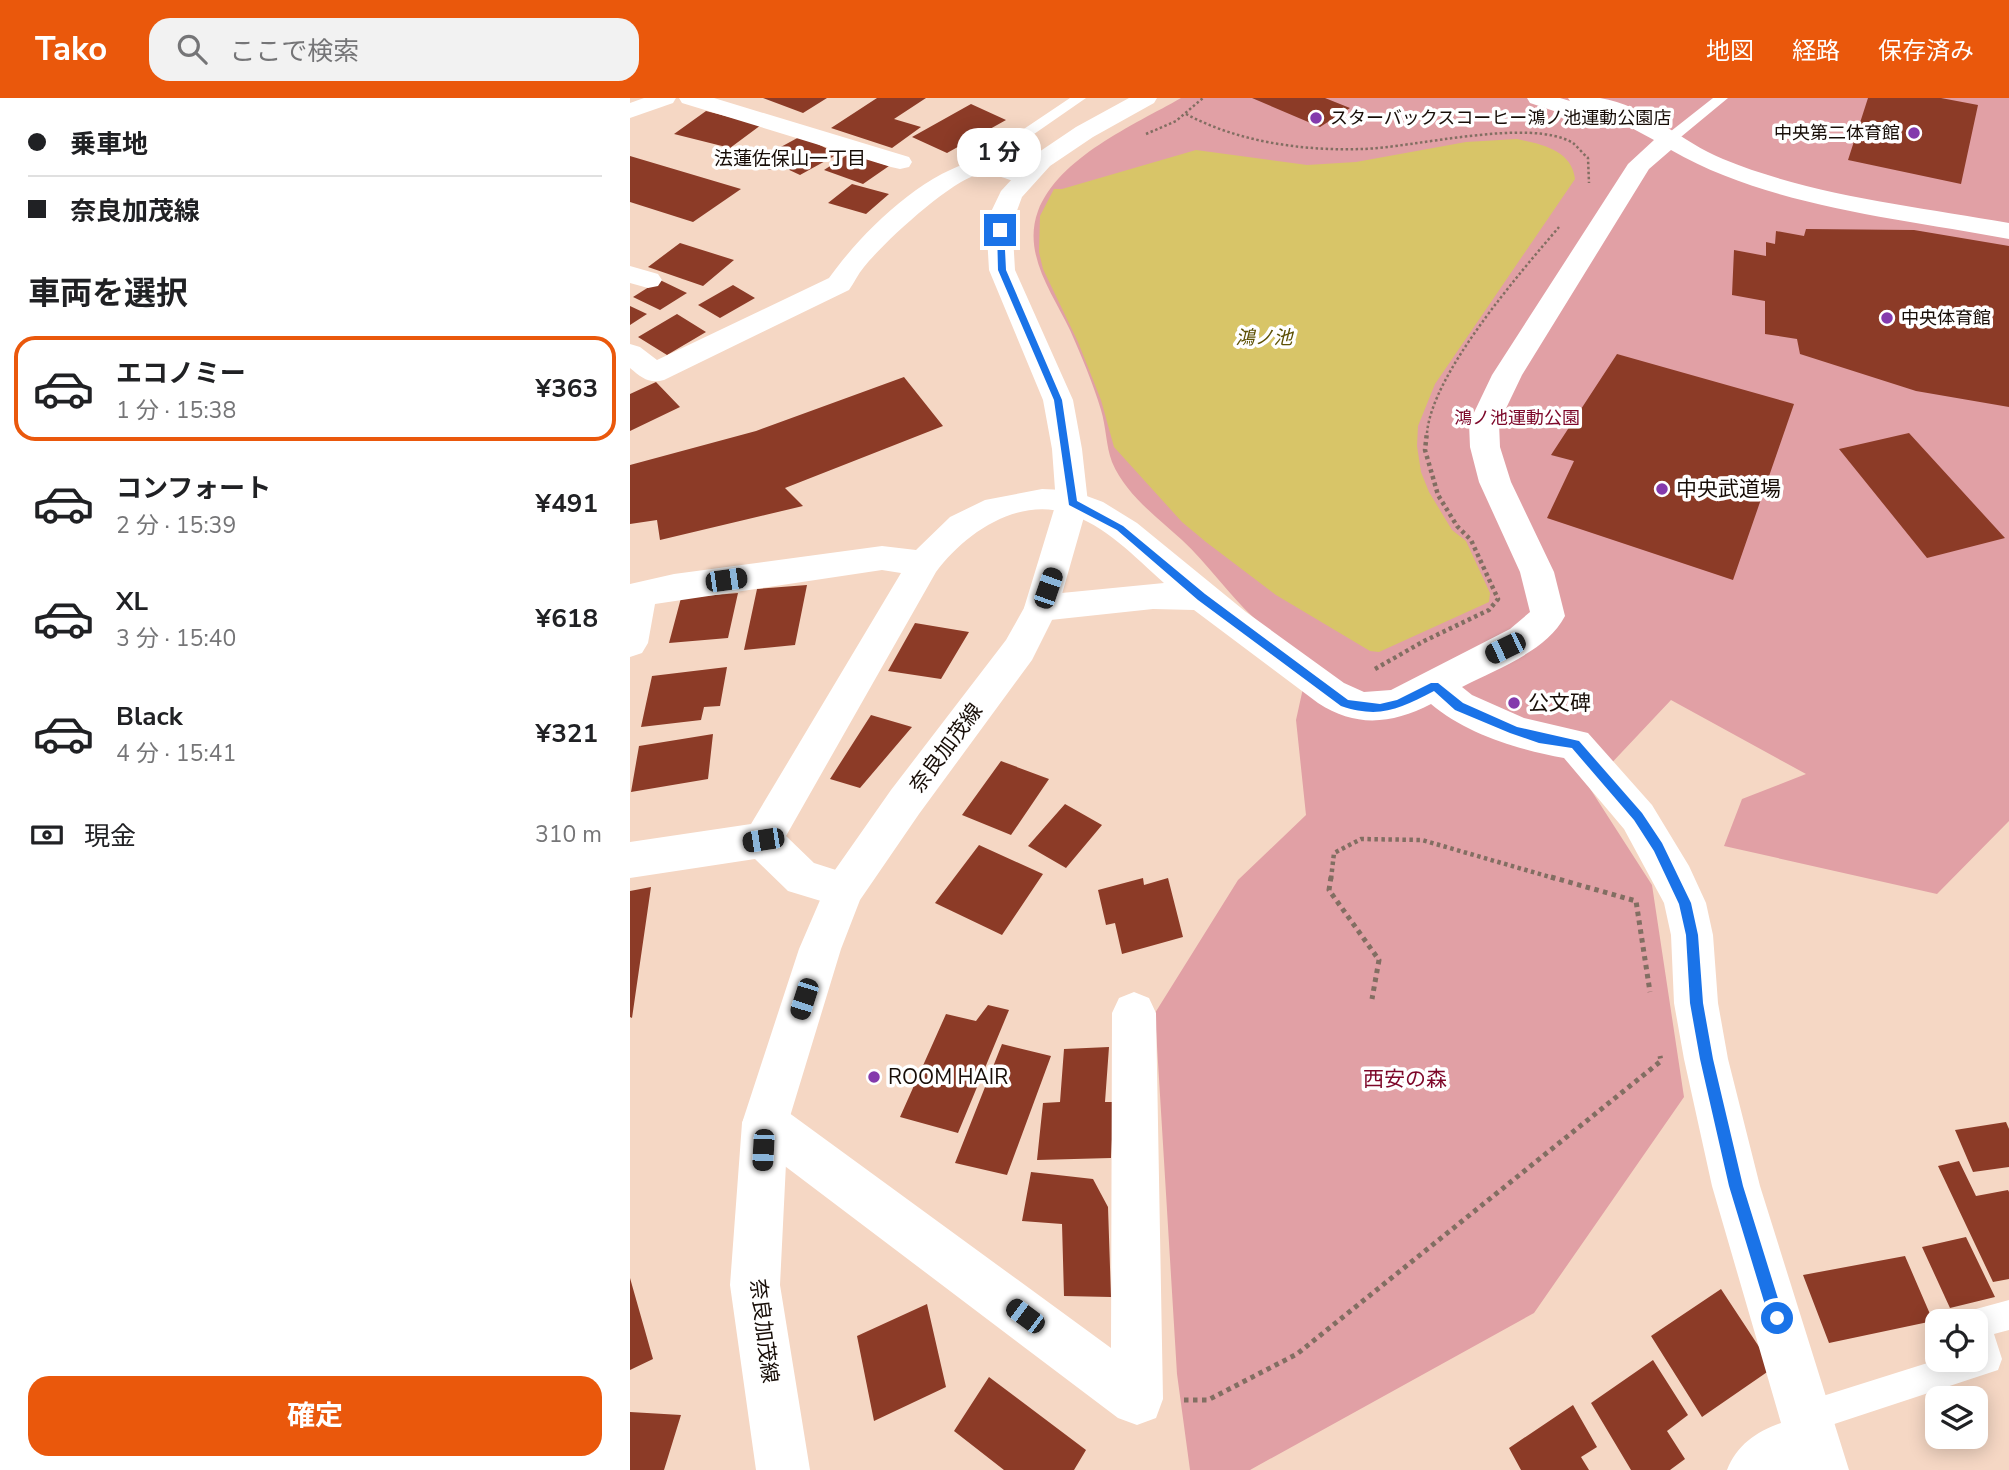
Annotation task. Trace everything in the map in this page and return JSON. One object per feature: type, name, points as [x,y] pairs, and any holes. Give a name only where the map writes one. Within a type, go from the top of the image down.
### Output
[{"type":"street","points":[[630,111],[665,98]]},
{"type":"street","points":[[690,98],[900,162]]},
{"type":"street","name":"奈良加茂線","points":[[783,1470],[755,1285],[765,1123],[820,950],[844,890],[905,802],[1019,650],[1041,608],[1072,503],[1058,400],[1002,270],[1002,214],[1026,177],[1079,135],[1146,98]]},
{"type":"street","points":[[1538,98],[1622,127],[1671,138]]},
{"type":"street","points":[[1579,98],[1633,118],[1713,164],[1813,195],[2009,231]]},
{"type":"street","points":[[763,840],[937,544],[973,516],[1035,499],[1072,503],[1120,528],[1202,597],[1345,703],[1361,708],[1380,709],[1399,703],[1522,639],[1548,616],[1537,572],[1495,482],[1485,447],[1484,423],[1507,375],[1640,164],[1671,138]]},
{"type":"street","points":[[630,353],[654,373],[839,284],[852,265],[876,240],[928,195],[977,167],[1026,177]]},
{"type":"street","points":[[630,643],[634,596],[674,587],[883,558],[925,562]]},
{"type":"street","points":[[1041,608],[1153,596],[1202,597]]},
{"type":"street","points":[[1435,686],[1459,706],[1514,730],[1539,738],[1575,744],[1638,817],[1675,879],[1685,903],[1692,935],[1696,1003],[1706,1059],[1736,1186],[1815,1444],[1780,1450],[1754,1470]]},
{"type":"street","points":[[630,860],[763,840]]},
{"type":"street","points":[[763,840],[802,878],[844,890]]},
{"type":"street","points":[[1134,1013],[1137,1399]]},
{"type":"street","points":[[765,1123],[1137,1399]]},
{"type":"lane","points":[[977,167],[1079,98]]},
{"type":"lane","points":[[1671,138],[1721,98]]},
{"type":"lane","points":[[1988,1321],[2009,1315]]},
{"type":"lane","points":[[1815,1444],[1961,1372]]},
{"type":"path","points":[[1186,114],[1200,123],[1226,131],[1313,148],[1393,147],[1484,133],[1519,133],[1558,138],[1577,148],[1588,160],[1591,178],[1588,189]]},
{"type":"path","points":[[1369,673],[1489,610],[1498,599],[1471,540],[1457,526],[1438,495],[1425,450],[1428,418],[1454,365],[1517,277],[1563,222]]},
{"type":"path","points":[[1372,999],[1379,960],[1329,890],[1334,853],[1361,839],[1422,840],[1636,901],[1651,994]]},
{"type":"path","points":[[1137,1399],[1208,1400],[1297,1354],[1661,1061],[1659,1048]]},
{"type":"green space","name":"鴻ノ池運動公園","points":[[1181,98],[2009,98],[2009,821],[1937,894],[1724,846],[1742,799],[1806,774],[1671,700],[1589,787],[1652,885],[1684,1097],[1534,1313],[1250,1470],[1190,1470],[1177,1374],[1155,1013],[1238,880],[1306,815],[1296,720],[1309,661],[1267,630],[1245,609],[1191,549],[1125,485],[1110,456],[1103,416],[1083,359],[1048,288],[1034,243],[1038,211],[1048,192],[1063,174],[1100,144]]},
{"type":"water","name":"鴻ノ池","points":[[1517,139],[1545,146],[1562,155],[1573,169],[1575,179],[1435,384],[1418,426],[1417,446],[1421,472],[1429,492],[1452,530],[1466,541],[1490,593],[1489,602],[1379,652],[1370,651],[1276,595],[1206,542],[1182,522],[1114,447],[1101,400],[1078,342],[1043,269],[1039,252],[1040,216],[1054,189],[1062,189],[1196,150],[1307,165],[1356,162],[1466,142]]},
{"type":"building","points":[[763,98],[827,98],[803,113]]},
{"type":"building","points":[[877,98],[926,98],[894,119],[921,127],[892,148],[831,128]]},
{"type":"building","name":"スターバックスコーヒー鴻ノ池運動公園店","points":[[1252,98],[1325,98],[1350,108],[1320,127]]},
{"type":"building","name":"中央第二体育館","points":[[1868,98],[1941,98],[1978,105],[1961,184],[1848,160]]},
{"type":"building","points":[[971,104],[1006,120],[947,153],[912,137]]},
{"type":"building","points":[[706,111],[761,125],[730,148],[674,134]]},
{"type":"building","points":[[801,136],[838,154],[800,175],[783,167],[769,170],[753,162]]},
{"type":"building","points":[[850,153],[889,166],[863,184],[824,170]]},
{"type":"building","points":[[630,156],[741,189],[693,222],[630,202]]},
{"type":"building","points":[[852,184],[889,194],[866,214],[828,203]]},
{"type":"building","name":"中央体育館","points":[[1806,229],[1914,230],[2009,246],[2009,407],[1916,391],[1800,354],[1797,339],[1765,334],[1765,301],[1732,295],[1734,250],[1766,256],[1766,242],[1775,244],[1776,231],[1804,236]]},
{"type":"building","points":[[680,243],[734,260],[703,286],[648,267]]},
{"type":"building","points":[[660,280],[687,293],[660,310],[633,297]]},
{"type":"building","points":[[733,285],[755,298],[720,318],[698,305]]},
{"type":"building","points":[[630,306],[647,314],[630,325]]},
{"type":"building","points":[[677,314],[706,332],[667,355],[638,337]]},
{"type":"building","name":"中央武道場","points":[[1617,354],[1794,404],[1733,580],[1547,518],[1574,461],[1551,455]]},
{"type":"building","points":[[904,377],[943,426],[785,488],[803,506],[660,540],[657,520],[630,524],[630,465],[756,431]]},
{"type":"building","points":[[656,382],[680,407],[630,431],[630,394]]},
{"type":"building","points":[[1909,433],[2005,538],[1927,558],[1839,449]]},
{"type":"building","points":[[807,585],[795,645],[744,650],[757,589]]},
{"type":"building","points":[[738,593],[728,638],[669,643],[681,598]]},
{"type":"building","points":[[915,623],[969,632],[941,679],[888,671]]},
{"type":"building","points":[[727,667],[720,706],[704,707],[701,720],[641,727],[652,676]]},
{"type":"building","points":[[871,715],[912,727],[860,788],[830,779]]},
{"type":"building","points":[[713,734],[708,779],[631,792],[639,746]]},
{"type":"building","points":[[1001,761],[1049,779],[1011,835],[962,815]]},
{"type":"building","points":[[1065,804],[1102,825],[1066,868],[1028,846]]},
{"type":"building","points":[[979,845],[1043,874],[1002,935],[935,903]]},
{"type":"building","points":[[1143,878],[1144,885],[1168,878],[1183,937],[1122,954],[1115,923],[1106,925],[1098,890]]},
{"type":"building","points":[[651,887],[632,1018],[630,891]]},
{"type":"building","points":[[988,1005],[1009,1010],[958,1133],[900,1117],[946,1014],[976,1021]]},
{"type":"building","points":[[1002,1044],[1051,1056],[1007,1175],[955,1163]]},
{"type":"building","points":[[1109,1047],[1105,1102],[1114,1102],[1111,1158],[1037,1160],[1043,1103],[1060,1102],[1064,1049]]},
{"type":"building","points":[[2006,1122],[2009,1129],[2009,1167],[1973,1172],[1955,1130]]},
{"type":"building","points":[[1959,1161],[1976,1196],[2008,1190],[2009,1192],[2009,1279],[1993,1282],[1938,1166]]},
{"type":"building","points":[[1031,1172],[1093,1179],[1108,1207],[1111,1297],[1064,1296],[1062,1224],[1022,1221]]},
{"type":"building","points":[[1966,1237],[1995,1297],[1950,1308],[1922,1247]]},
{"type":"building","points":[[1905,1256],[1928,1309],[1925,1309],[1925,1323],[1829,1343],[1803,1275]]},
{"type":"building","points":[[630,1278],[653,1359],[630,1370]]},
{"type":"building","points":[[1721,1289],[1773,1368],[1702,1417],[1651,1336]]},
{"type":"building","points":[[927,1304],[946,1387],[874,1421],[857,1336]]},
{"type":"building","points":[[1653,1360],[1688,1415],[1667,1431],[1685,1459],[1670,1470],[1631,1470],[1591,1403]]},
{"type":"building","points":[[989,1377],[1086,1450],[1074,1470],[1004,1470],[954,1431]]},
{"type":"building","points":[[1573,1405],[1597,1447],[1581,1457],[1589,1470],[1521,1470],[1509,1448]]},
{"type":"building","points":[[630,1412],[681,1415],[664,1470],[630,1470]]},
{"type":"place","name":"スターバックスコーヒー鴻ノ池運動公園店","points":[[1316,118]]},
{"type":"place","name":"中央第二体育館","points":[[1914,133]]},
{"type":"place","name":"中央体育館","points":[[1887,318]]},
{"type":"place","name":"中央武道場","points":[[1662,489]]},
{"type":"place","name":"公文碑","points":[[1514,703]]},
{"type":"place","name":"ROOM HAIR","points":[[874,1077]]},
{"type":"district","name":"法蓮佐保山一丁目","points":[[790,158]]},
{"type":"route","points":[[1000,230],[1002,270],[1058,400],[1067,449],[1072,503],[1120,528],[1202,597],[1345,703],[1361,708],[1380,709],[1435,686],[1459,706],[1514,730],[1539,738],[1575,744],[1638,817],[1658,847],[1685,903],[1692,935],[1696,1003],[1706,1059],[1736,1186],[1777,1318]]},
{"type":"park label","name":"西安の森","points":[[1405,1079]]}]
